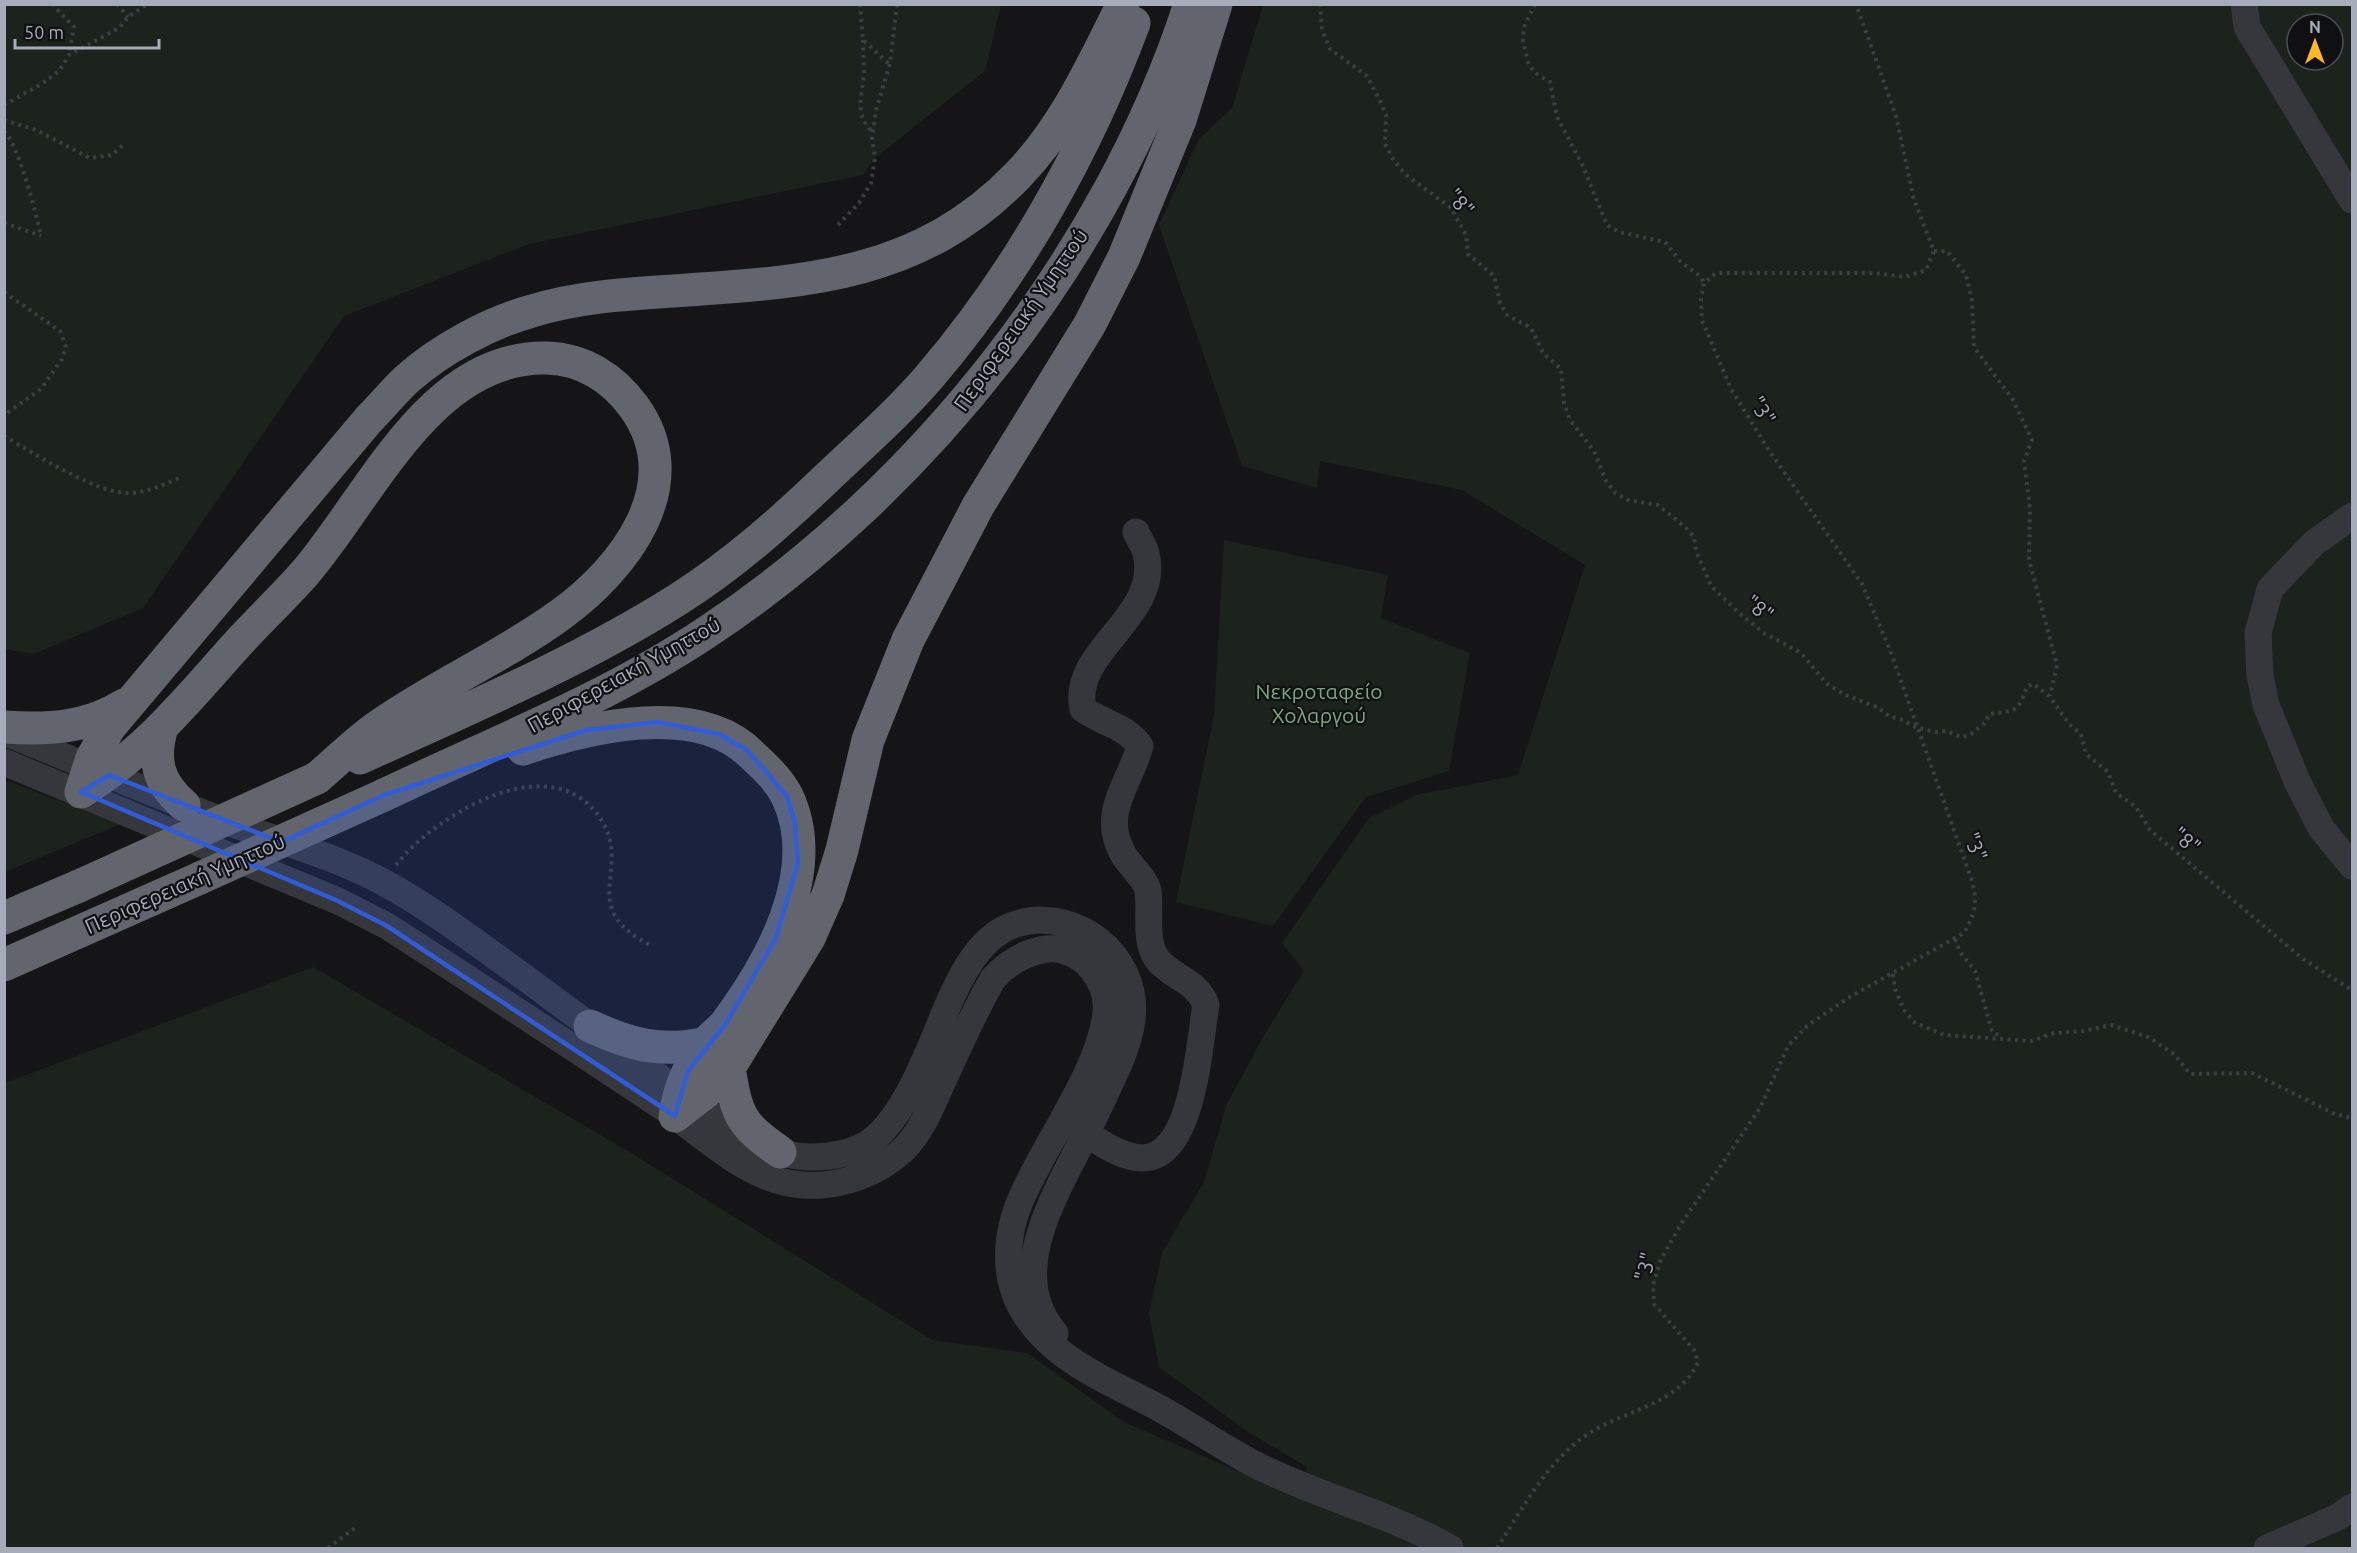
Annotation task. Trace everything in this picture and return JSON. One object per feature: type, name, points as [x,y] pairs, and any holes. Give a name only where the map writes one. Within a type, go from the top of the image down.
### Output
[{"type":"highway","points":[[93,778],[109,728],[131,700],[369,419],[408,378],[445,352],[489,328],[530,311],[580,299],[824,278],[872,265],[914,250],[949,231],[985,206],[1017,177],[1045,146],[1071,106],[1123,4]]},
{"type":"highway","name":"Περιφερειακή Υμηττού","points":[[4,918],[524,684],[612,638],[678,599],[741,555],[790,515],[884,426],[929,376],[983,307],[1050,204],[1086,138],[1117,68],[1141,4]]},
{"type":"highway","name":"Περιφερειακή Υμηττού","points":[[4,965],[529,729],[703,635],[827,542],[934,439],[979,386],[1055,278],[1129,154],[1156,100],[1190,4]]},
{"type":"highway","points":[[683,1103],[729,1068],[809,938],[828,896],[868,740],[908,640],[972,516],[1090,324],[1124,257],[1180,120],[1216,4]]},
{"type":"highway","points":[[93,778],[162,727],[304,573],[429,410],[453,391],[476,375],[506,362],[529,358],[558,358],[585,365],[606,376],[627,396],[643,418],[654,454],[656,480],[649,510],[635,538],[610,569],[562,614],[375,729],[317,778]]},
{"type":"highway","points":[[4,727],[65,727],[95,720],[131,700]]},
{"type":"highway","points":[[384,795],[454,776],[544,742],[621,724],[688,725],[719,734],[747,750],[771,773],[787,796],[795,823],[798,862],[791,897],[780,928],[757,977],[725,1025],[706,1043],[683,1103]]},
{"type":"highway","points":[[162,727],[157,744],[156,762],[161,779],[171,794],[184,805]]},
{"type":"highway","points":[[590,1026],[616,1038],[655,1048],[680,1048],[706,1043]]},
{"type":"highway","points":[[729,1068],[736,1109],[742,1120],[757,1136],[780,1152]]},
{"type":"street","points":[[2244,4],[2247,27],[2352,200]]},
{"type":"street","points":[[2352,516],[2314,543],[2270,589],[2258,633],[2260,675],[2266,705],[2297,781],[2320,828],[2352,866]]},
{"type":"street","points":[[1062,1118],[1124,1154],[1142,1158],[1162,1152],[1174,1141],[1187,1115],[1206,1005],[1201,991],[1172,972],[1156,958],[1150,938],[1148,889],[1128,865],[1114,838],[1120,792],[1134,767],[1140,746],[1130,732],[1097,719],[1083,709],[1080,694],[1085,676],[1142,596],[1147,578],[1146,553],[1136,532]]},
{"type":"street","points":[[4,732],[387,926],[683,1103],[752,1141],[780,1152],[804,1157],[830,1156],[855,1150],[877,1136],[893,1118],[972,959],[1004,929],[1027,922],[1051,919],[1074,925],[1093,935],[1111,951],[1124,972],[1131,993],[1133,1016],[1129,1039],[1041,1227],[1035,1257],[1035,1282],[1040,1309],[1051,1328],[1066,1346],[1160,1409]]},
{"type":"street","points":[[4,762],[93,778],[184,805],[383,882],[491,953],[590,1026],[683,1103],[742,1163],[768,1177],[813,1186],[838,1183],[866,1174],[886,1163],[904,1149],[918,1131],[993,979],[1005,966],[1020,957],[1054,948],[1069,952],[1085,961],[1104,989],[1107,1010],[1102,1035],[1090,1064],[1018,1208],[1011,1230],[1009,1251],[1013,1288],[1032,1326],[1088,1371],[1257,1465],[1450,1548]]},
{"type":"street","points":[[2267,1548],[2338,1517],[2352,1507]]},
{"type":"path","points":[[4,105],[59,71],[69,55],[74,27],[52,4]]},
{"type":"path","points":[[117,4],[128,17]]},
{"type":"path","points":[[69,55],[119,28],[128,17],[147,4]]},
{"type":"path","points":[[860,4],[864,73],[860,105],[865,125],[873,132]]},
{"type":"path","points":[[837,225],[859,203],[871,183],[875,158],[873,132],[876,110],[890,64],[897,4]]},
{"type":"path","name":"\"8\"","points":[[1320,4],[1322,30],[1330,49],[1367,76],[1381,103],[1386,115],[1385,144],[1393,159],[1405,174],[1451,208],[1466,235],[1468,254],[1494,276],[1500,303],[1507,315],[1531,328],[1544,353],[1561,369],[1564,404],[1570,420],[1594,451],[1606,481],[1615,493],[1628,500],[1658,505],[1672,514],[1694,537],[1696,551],[1712,586],[1723,599],[1764,633],[1801,653],[1826,682],[1843,694],[1877,707],[1889,716],[1916,727],[1935,732],[1946,731],[1961,737],[1970,735],[1985,723],[1989,714],[2015,711],[2020,706],[2027,686],[2034,684],[2050,697],[2069,724],[2081,734],[2086,754],[2108,772],[2116,793],[2136,807],[2150,830],[2303,959],[2352,990]]},
{"type":"path","points":[[1535,4],[1524,27],[1528,62],[1534,72],[1550,82],[1557,117],[1582,164],[1607,225],[1619,232],[1665,242],[1680,261],[1701,277],[1704,283],[1716,273],[1874,273],[1905,278],[1926,270],[1934,251],[1914,200],[1896,116],[1856,4]]},
{"type":"path","points":[[863,40],[890,64]]},
{"type":"path","points":[[4,120],[36,130],[90,158],[112,155],[124,144]]},
{"type":"path","points":[[4,131],[9,136],[21,169],[42,236],[4,223]]},
{"type":"path","points":[[1934,251],[1947,251],[1966,275],[1972,301],[1974,346],[2013,400],[2032,440],[2024,461],[2030,508],[2029,560],[2057,665],[2050,697]]},
{"type":"path","name":"\"3\"","points":[[1497,1548],[1552,1464],[1589,1433],[1647,1407],[1678,1388],[1693,1374],[1698,1362],[1694,1350],[1654,1304],[1653,1285],[1661,1259],[1683,1221],[1760,1108],[1788,1046],[1807,1026],[1848,998],[1964,933],[1975,914],[1977,897],[1890,650],[1862,584],[1768,449],[1731,389],[1702,320],[1701,299],[1704,283]]},
{"type":"path","points":[[4,292],[60,331],[66,347],[62,359],[41,389],[4,415]]},
{"type":"path","points":[[4,436],[98,488],[129,493],[154,489],[179,478]]},
{"type":"path","points":[[383,882],[407,851],[441,821],[480,799],[521,788],[545,787],[567,791],[582,799],[601,820],[611,840],[610,901],[617,921],[629,934],[652,946]]},
{"type":"path","points":[[1955,939],[1960,952],[1975,970],[1992,1031],[2001,1037]]},
{"type":"path","points":[[1893,974],[1895,989],[1904,1010],[1914,1022],[1944,1035],[2001,1037],[2031,1041],[2054,1033],[2083,1031],[2111,1025],[2148,1037],[2174,1054],[2190,1074],[2252,1073],[2335,1114],[2352,1118]]},
{"type":"path","points":[[328,1548],[358,1526]]},
{"type":"highlighted area","points":[[658,722],[719,734],[747,750],[787,796],[795,823],[798,863],[776,938],[725,1025],[688,1071],[675,1116],[387,926],[338,901],[81,792],[109,775],[281,842],[384,795],[586,730]]},
{"type":"green space","points":[[4,5],[1001,5],[985,71],[875,158],[863,175],[529,244],[344,316],[143,608],[33,654],[4,649]]},
{"type":"green space","points":[[1263,5],[2352,5],[2352,1548],[5,1548],[5,1083],[313,967],[628,1151],[932,1340],[1027,1353],[1124,1422],[1303,1499],[1307,1467],[1248,1432],[1159,1367],[1149,1313],[1162,1253],[1204,1182],[1226,1106],[1264,1035],[1304,971],[1282,943],[1369,818],[1416,795],[1518,775],[1585,565],[1462,490],[1320,461],[1317,488],[1242,466],[1159,225],[1199,139],[1232,108]]},
{"type":"green space","name":"Νεκροταφείο Χολαργού","points":[[1224,540],[1388,575],[1381,618],[1470,653],[1449,771],[1366,797],[1273,926],[1176,902],[1214,715]]},
{"type":"green space","points":[[5,780],[121,824],[5,872]]}]
